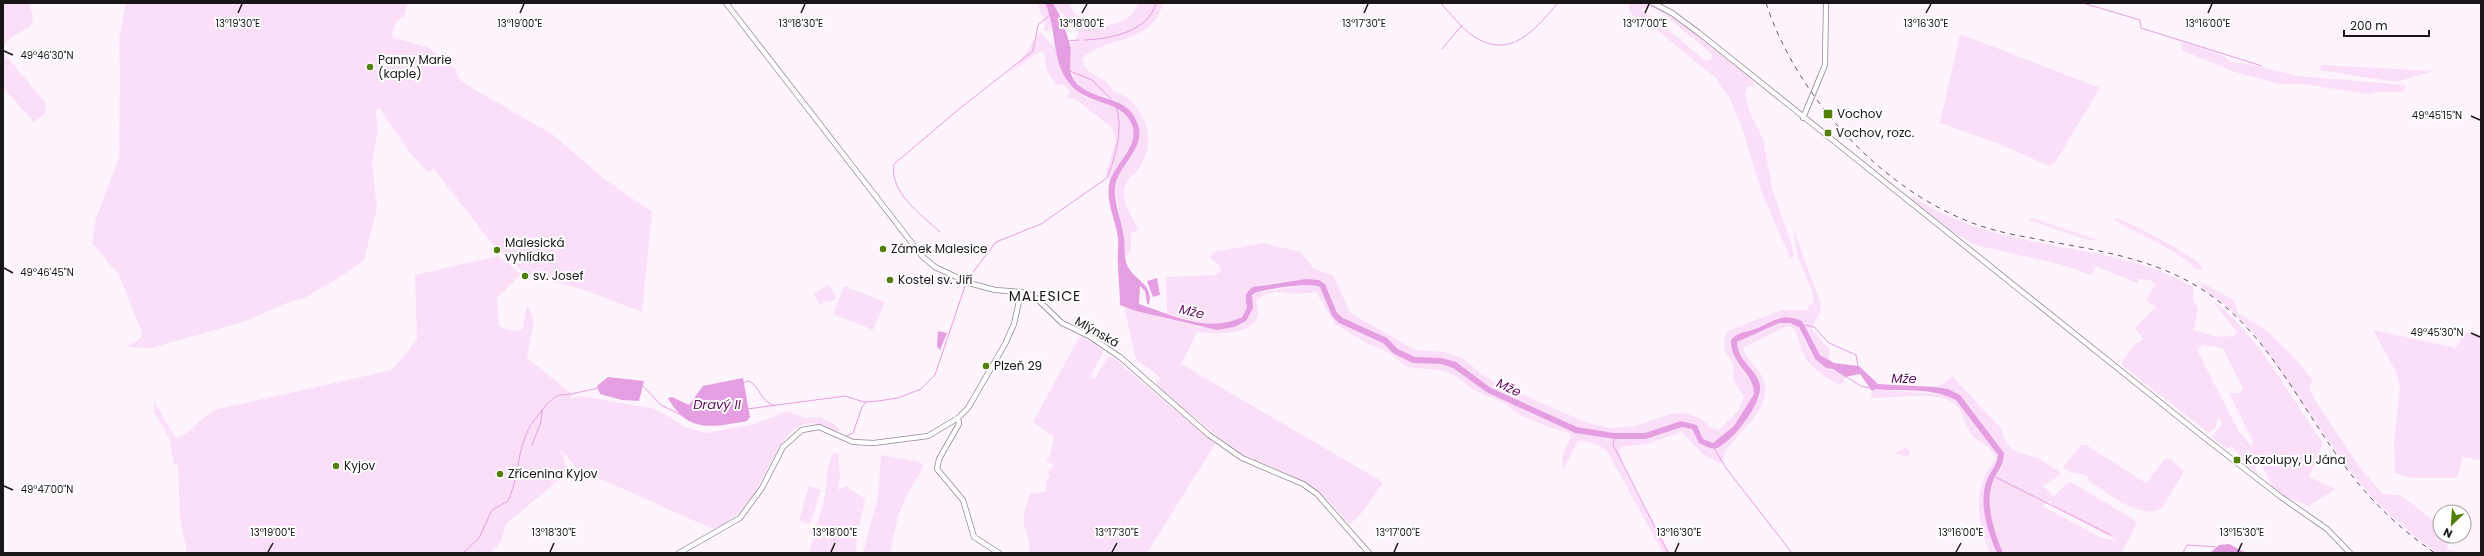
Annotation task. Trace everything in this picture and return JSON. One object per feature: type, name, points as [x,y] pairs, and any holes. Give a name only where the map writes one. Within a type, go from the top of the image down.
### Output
[{"type":"street","points":[[679,553],[740,518],[762,488],[783,447],[796,433],[806,428],[819,427],[858,443],[922,437],[934,434],[958,418],[968,408],[1005,344],[1014,324],[1021,292],[995,290],[966,282],[935,267],[912,243],[726,3]]},
{"type":"street","points":[[1653,3],[1689,26],[2201,435],[2281,497],[2327,529],[2350,553]]},
{"type":"street","points":[[1803,118],[1825,65],[1826,3]]},
{"type":"street","name":"Mlýnská","points":[[1021,292],[1036,298],[1062,323],[1089,336],[1120,357],[1209,436],[1231,451],[1266,470],[1303,484],[1317,494],[1369,553]]},
{"type":"street","points":[[958,418],[959,424],[937,465],[939,474],[957,492],[964,503],[974,537],[999,553]]},
{"type":"shaded area","points":[[3,3],[28,3],[32,14],[33,20],[30,27],[8,40],[5,44],[4,54],[46,103],[45,114],[34,122],[3,87]]},
{"type":"shaded area","points":[[126,3],[407,3],[404,17],[395,25],[392,37],[429,48],[456,69],[458,77],[467,85],[552,134],[604,179],[652,212],[642,312],[587,291],[523,272],[494,246],[434,169],[428,172],[411,154],[379,108],[376,111],[378,130],[372,163],[377,208],[364,260],[334,281],[304,298],[284,304],[246,321],[151,348],[126,347],[141,338],[142,332],[119,275],[92,243],[96,218],[119,158],[119,40]]},
{"type":"shaded area","points":[[1037,3],[1045,3],[1050,13],[1052,27],[1048,31],[1044,31],[1045,23]]},
{"type":"shaded area","points":[[1053,3],[1068,3],[1083,26],[1089,29],[1111,25],[1125,19],[1131,15],[1138,3],[1163,3],[1157,17],[1149,27],[1128,38],[1092,51],[1082,59],[1083,64],[1087,69],[1106,82],[1113,91],[1126,97],[1136,106],[1148,132],[1147,150],[1144,159],[1137,171],[1126,183],[1124,190],[1126,206],[1139,230],[1131,233],[1131,249],[1126,257],[1115,186],[1120,173],[1136,147],[1138,122],[1115,100],[1087,92],[1074,80],[1070,66],[1070,45],[1075,42],[1079,33],[1074,24]]},
{"type":"shaded area","points":[[1630,3],[1647,3],[1677,19],[1751,79],[1754,85],[1747,87],[1745,94],[1750,113],[1763,139],[1773,192],[1792,245],[1794,257],[1791,258],[1788,253],[1761,191],[1742,127],[1729,97],[1715,77],[1643,19],[1632,15],[1629,8]],"holes":[[[1651,7],[1664,14],[1712,54],[1711,60],[1704,60],[1671,32],[1640,9]]]},
{"type":"shaded area","points":[[1040,32],[1055,48],[1069,84],[1084,97],[1113,106],[1125,112],[1132,124],[1134,135],[1131,145],[1110,180],[1106,173],[1116,140],[1112,128],[1076,99],[1067,98],[1070,91],[1063,84],[1056,85],[1047,71],[1044,53],[1040,51],[1012,72]]},
{"type":"shaded area","points":[[1960,34],[2100,88],[2055,162],[2049,166],[1994,142],[1940,123]]},
{"type":"shaded area","points":[[2183,42],[2224,56],[2230,62],[2248,64],[2297,76],[2405,85],[2406,87],[2403,92],[2379,92],[2369,94],[2303,84],[2279,84],[2235,72],[2181,50]]},
{"type":"shaded area","points":[[2322,65],[2433,71],[2396,82],[2320,70]]},
{"type":"shaded area","points":[[1912,196],[1946,215],[1981,228],[2017,238],[2125,260],[2160,271],[2193,287],[2193,300],[2198,308],[2194,330],[2216,337],[2234,336],[2237,333],[2212,300],[2245,331],[2272,366],[2323,443],[2309,477],[2335,489],[2309,506],[2288,498],[2272,487],[2265,471],[2239,440],[2252,458],[2258,475],[2232,446],[2227,449],[2212,437],[2222,424],[2218,416],[2216,427],[2209,433],[2123,366],[2122,362],[2133,346],[2143,339],[2135,328],[2156,307],[2146,300],[2155,284],[2150,280],[2140,279],[2136,283],[2096,266],[2091,275],[2059,264],[1975,245],[1953,232],[1911,199]],"holes":[[[2203,345],[2223,348],[2243,389],[2240,393],[2229,393],[2253,442],[2251,445],[2239,432],[2197,350]]]},
{"type":"shaded area","points":[[2032,218],[2098,240],[2087,240],[2029,220]]},
{"type":"shaded area","points":[[2116,218],[2178,249],[2199,264],[2203,269],[2196,270],[2179,255],[2124,226],[2114,220]]},
{"type":"shaded area","points":[[1793,227],[1821,305],[1820,313],[1811,328],[1830,350],[1829,361],[1816,350],[1802,321],[1777,318],[1753,330],[1736,334],[1736,361],[1752,381],[1754,394],[1734,426],[1713,443],[1703,439],[1697,425],[1681,421],[1645,433],[1614,433],[1577,427],[1491,388],[1456,362],[1415,357],[1398,349],[1387,338],[1343,318],[1337,313],[1325,284],[1319,280],[1306,279],[1259,285],[1245,298],[1247,308],[1241,317],[1233,322],[1210,324],[1167,313],[1166,280],[1168,277],[1216,275],[1221,271],[1220,267],[1209,257],[1213,252],[1263,243],[1301,252],[1314,269],[1334,276],[1349,311],[1352,314],[1415,350],[1445,352],[1460,357],[1490,380],[1585,422],[1610,428],[1636,426],[1670,414],[1683,413],[1700,418],[1711,428],[1719,430],[1738,411],[1744,397],[1733,379],[1734,365],[1725,351],[1724,339],[1728,331],[1781,310],[1806,310],[1814,302],[1812,291],[1797,255]]},
{"type":"shaded area","points":[[498,256],[521,274],[497,298],[499,326],[509,330],[522,331],[527,305],[534,320],[527,358],[573,395],[569,403],[572,398],[580,396],[651,408],[666,415],[685,427],[706,433],[755,424],[787,411],[806,418],[821,417],[834,424],[840,431],[811,423],[805,424],[793,431],[783,442],[756,491],[745,506],[731,520],[713,529],[576,468],[560,448],[568,472],[506,524],[501,541],[491,553],[187,553],[180,517],[178,465],[174,465],[169,437],[154,412],[154,402],[176,438],[186,433],[206,416],[218,409],[392,370],[417,340],[415,275]]},
{"type":"shaded area","points":[[2200,282],[2234,300],[2238,313],[2266,330],[2292,355],[2313,380],[2309,389],[2314,398],[2355,460],[2373,483],[2383,494],[2400,495],[2432,520],[2432,544],[2447,544],[2448,550],[2465,553],[2438,553],[2411,534],[2376,501],[2349,470],[2253,332],[2224,304],[2202,288]]},
{"type":"shaded area","points":[[828,284],[837,298],[830,302],[827,300],[820,305],[814,294]]},
{"type":"shaded area","points":[[1306,285],[1320,287],[1332,316],[1340,323],[1383,343],[1394,354],[1413,363],[1441,364],[1453,368],[1488,393],[1575,433],[1614,439],[1654,437],[1682,427],[1692,429],[1699,443],[1704,446],[1712,448],[1721,446],[1727,442],[1741,427],[1760,395],[1737,350],[1737,342],[1779,323],[1790,323],[1798,326],[1809,349],[1820,364],[1845,377],[1843,383],[1839,385],[1813,367],[1805,357],[1792,327],[1785,327],[1743,348],[1748,358],[1764,380],[1765,396],[1761,407],[1754,417],[1730,445],[1723,462],[1718,463],[1703,454],[1682,432],[1647,444],[1621,447],[1619,451],[1623,465],[1635,491],[1670,553],[1663,553],[1607,451],[1593,443],[1578,441],[1563,470],[1562,456],[1571,437],[1569,433],[1548,427],[1516,413],[1506,404],[1472,389],[1456,376],[1445,371],[1407,367],[1386,351],[1366,343],[1335,324],[1316,292],[1298,294],[1276,292],[1265,294],[1257,300],[1257,318],[1253,324],[1246,328],[1239,331],[1221,333],[1197,332],[1181,364],[1383,483],[1363,512],[1349,524],[1331,503],[1311,487],[1298,479],[1235,451],[1156,385],[1157,381],[1162,379],[1136,359],[1124,307],[1198,327],[1234,327],[1253,308],[1251,298],[1255,293]]},
{"type":"shaded area","points":[[844,286],[885,302],[873,330],[833,314]]},
{"type":"shaded area","points":[[2373,330],[2456,348],[2459,345],[2462,332],[2481,335],[2481,460],[2463,457],[2457,478],[2412,478],[2395,473],[2394,444],[2400,386],[2396,372]]},
{"type":"shaded area","points":[[1080,336],[1095,344],[1103,352],[1090,377],[1095,379],[1107,358],[1111,356],[1215,444],[1147,553],[1028,553],[1029,539],[1024,525],[1026,505],[1030,494],[1046,491],[1046,483],[1050,474],[1048,473],[1054,464],[1046,461],[1050,456],[1054,437],[1033,422]]},
{"type":"shaded area","points":[[1952,376],[2002,430],[2006,442],[2012,449],[2033,457],[2037,457],[2061,473],[2043,486],[2054,496],[2066,484],[2071,482],[2133,519],[2137,524],[2121,553],[2003,553],[1996,538],[1991,520],[1989,502],[1989,493],[1992,482],[2003,466],[1999,445],[1985,431],[1969,406],[1948,389],[1935,387],[1944,383]],"holes":[[[2051,500],[2051,505],[2118,541],[2102,538],[2042,506]]]},
{"type":"shaded area","points":[[1876,389],[1946,395],[1956,400],[1998,455],[1997,464],[1990,474],[1986,516],[1991,541],[1997,553],[1990,553],[1986,544],[1981,526],[1979,506],[1979,496],[1984,477],[1995,459],[1993,452],[1973,436],[1957,406],[1950,401],[1929,396],[1871,398],[1872,391]]},
{"type":"shaded area","points":[[2081,445],[2086,445],[2146,483],[2165,459],[2171,459],[2184,471],[2162,508],[2154,511],[2144,511],[2134,508],[2114,497],[2087,480],[2088,477],[2068,471],[2063,467]]},
{"type":"shaded area","points":[[1906,448],[1910,452],[1908,457],[1897,454],[1897,452]]},
{"type":"shaded area","points":[[833,453],[838,453],[840,478],[838,490],[846,486],[865,500],[857,535],[856,553],[828,553],[831,531],[827,553],[809,553],[825,496],[828,467]]},
{"type":"shaded area","points":[[881,455],[919,462],[924,466],[907,495],[898,516],[890,553],[863,553],[878,497]]},
{"type":"shaded area","points":[[809,486],[821,490],[810,524],[799,521]]},
{"type":"water","points":[[1045,3],[1053,3],[1063,24],[1070,45],[1070,68],[1074,80],[1089,92],[1125,106],[1132,113],[1137,122],[1139,132],[1138,141],[1135,150],[1119,175],[1115,194],[1123,232],[1125,259],[1127,265],[1149,292],[1149,305],[1147,303],[1145,291],[1140,286],[1139,304],[1189,321],[1216,324],[1229,322],[1242,317],[1247,308],[1246,299],[1248,291],[1253,287],[1306,279],[1319,280],[1325,284],[1337,313],[1343,318],[1387,338],[1398,349],[1415,357],[1441,358],[1456,362],[1491,388],[1577,427],[1614,433],[1645,433],[1681,421],[1697,425],[1703,439],[1713,443],[1734,426],[1754,394],[1753,386],[1747,374],[1738,363],[1732,349],[1731,340],[1733,337],[1781,318],[1802,321],[1820,355],[1834,363],[1859,366],[1878,384],[1935,387],[1948,389],[1960,395],[2004,453],[2001,467],[1995,476],[1990,492],[1990,510],[1994,529],[2003,553],[1997,553],[1990,537],[1984,509],[1984,491],[1986,483],[1996,463],[1998,455],[1956,400],[1937,393],[1876,389],[1872,391],[1860,374],[1845,377],[1833,369],[1826,368],[1815,359],[1799,327],[1790,323],[1779,323],[1737,342],[1740,354],[1758,379],[1760,392],[1757,401],[1746,420],[1732,437],[1717,448],[1709,448],[1699,443],[1692,429],[1682,427],[1646,439],[1614,439],[1575,433],[1488,393],[1453,368],[1441,364],[1413,363],[1394,354],[1383,343],[1339,323],[1332,316],[1320,287],[1308,285],[1255,293],[1252,295],[1253,308],[1246,321],[1234,327],[1217,330],[1136,311],[1120,305],[1118,238],[1108,191],[1111,177],[1125,156],[1132,141],[1132,125],[1121,111],[1113,106],[1085,96],[1069,83],[1059,64],[1049,13]]},
{"type":"water","points":[[1157,278],[1160,295],[1153,297],[1147,281]]},
{"type":"water","points":[[938,331],[947,333],[940,350],[937,347]]},
{"type":"water","points":[[608,377],[644,381],[639,401],[622,400],[600,394],[597,386]]},
{"type":"water","name":"Dravý II","points":[[743,378],[750,417],[747,421],[712,426],[693,423],[684,418],[676,410],[668,398],[672,397],[689,405],[703,386]]},
{"type":"water","points":[[2229,544],[2246,553],[2210,553],[2219,545]]},
{"type":"waterway","points":[[1084,40],[1116,36],[1137,27],[1152,13],[1156,3]]},
{"type":"waterway","points":[[1440,3],[1464,29],[1473,36],[1487,43],[1499,45],[1511,43],[1521,39],[1540,23],[1558,3]]},
{"type":"waterway","points":[[2083,3],[2140,20],[2141,28],[2262,66]]},
{"type":"waterway","points":[[940,232],[916,211],[902,194],[894,175],[894,164],[959,109],[1033,51],[1038,25],[1050,15]]},
{"type":"waterway","points":[[1442,49],[1462,25]]},
{"type":"waterway","points":[[1068,41],[1079,40]]},
{"type":"waterway","points":[[1070,71],[1092,80],[1111,99]]},
{"type":"waterway","points":[[967,280],[996,242],[1041,224],[1107,178],[1118,143],[1119,124],[1116,107]]},
{"type":"waterway","points":[[747,409],[845,396],[864,402],[878,401],[898,398],[921,389],[935,375],[966,283]]},
{"type":"waterway","points":[[1804,325],[1814,327],[1829,343],[1856,355],[1858,365]]},
{"type":"waterway","points":[[1845,376],[1861,386],[1870,388]]},
{"type":"waterway","points":[[742,383],[749,381],[756,387],[766,401],[775,406]]},
{"type":"waterway","points":[[643,386],[661,405],[681,415]]},
{"type":"waterway","points":[[463,553],[479,538],[492,510],[508,501],[515,478],[522,445],[531,424],[544,408],[559,395],[572,394],[598,388]]},
{"type":"waterway","points":[[845,437],[853,433],[862,407],[866,402]]},
{"type":"waterway","points":[[532,445],[541,422],[542,410]]},
{"type":"waterway","points":[[1614,439],[1613,445],[1668,553]]},
{"type":"waterway","points":[[1714,448],[1726,468],[1792,553]]},
{"type":"waterway","points":[[1995,477],[2111,535]]},
{"type":"waterway","points":[[2183,553],[2187,545],[2216,547]]},
{"type":"railway","points":[[1766,3],[1781,41],[1802,78],[1827,113],[1857,146],[1889,175],[1925,200],[1963,219],[2002,232],[2081,247],[2133,259],[2183,278],[2206,292],[2227,308],[2262,345],[2278,366],[2321,432],[2357,482],[2406,532],[2435,553]]},
{"type":"place","name":"Panny Marie (kaple)","points":[[370,67]]},
{"type":"place","name":"Vochov","points":[[1828,114]]},
{"type":"place","name":"Vochov, rozc.","points":[[1828,133]]},
{"type":"place","name":"Zámek Malesice","points":[[883,249]]},
{"type":"place","name":"Malesická vyhlídka","points":[[497,250]]},
{"type":"place","name":"sv. Josef","points":[[525,276]]},
{"type":"place","name":"Kostel sv. Jiří","points":[[890,280]]},
{"type":"place","name":"Plzeň 29","points":[[986,366]]},
{"type":"place","name":"Kozolupy, U Jána","points":[[2237,460]]},
{"type":"place","name":"Kyjov","points":[[336,466]]},
{"type":"place","name":"Zřícenina Kyjov","points":[[500,474]]},
{"type":"district","name":"MALESICE","points":[[1045,296]]},
{"type":"water label","name":"Mže","points":[[1192,311]]},
{"type":"water label","name":"Mže","points":[[1904,378]]},
{"type":"water label","name":"Mže","points":[[1509,387]]}]
